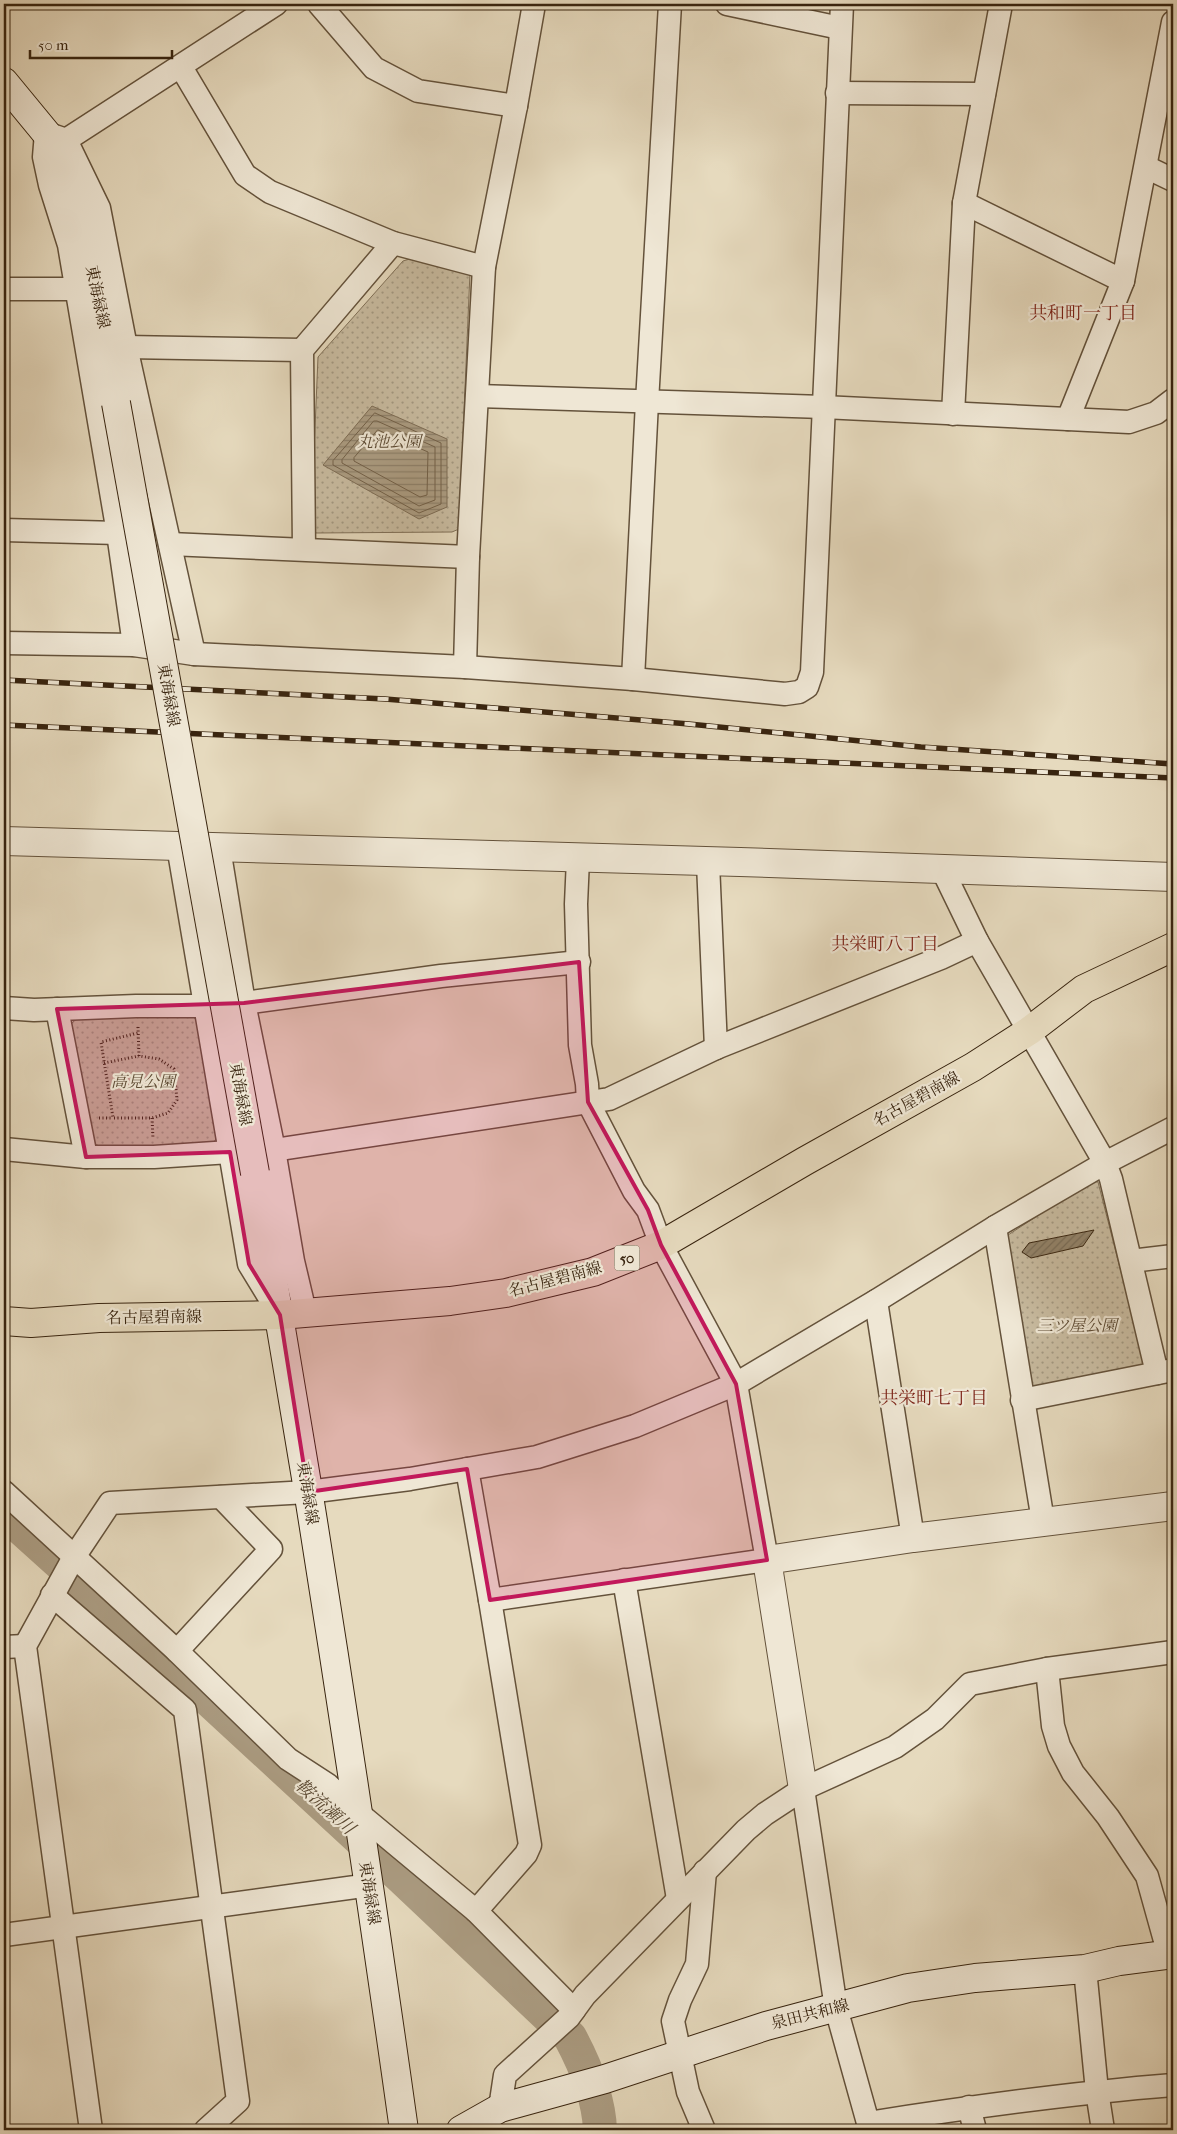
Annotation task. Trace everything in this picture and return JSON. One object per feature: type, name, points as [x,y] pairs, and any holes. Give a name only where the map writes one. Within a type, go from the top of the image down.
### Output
[{"type":"main road","name":"東海緑線","points":[[4,82],[56,137],[81,217],[109,350],[116,403],[255,1173],[292,1313],[308,1492],[368,1878],[404,2130]]},
{"type":"main road","points":[[4,841],[1173,877]]},
{"type":"main road","name":"名古屋碧南線","points":[[4,1322],[31,1323],[99,1318],[292,1313],[450,1301],[506,1293],[593,1272],[661,1244],[973,1067],[1029,1031],[1084,989],[1173,947]]},
{"type":"main road","points":[[803,1789],[767,1560],[913,1538],[1173,1506]]},
{"type":"main road","name":"泉田共和線","points":[[461,2130],[500,2108],[605,2079],[678,2053],[766,2026],[908,1988],[974,1978],[1085,1969],[1119,1961],[1171,1955]]},
{"type":"street","points":[[134,645],[118,533],[69,245],[50,185],[44,157],[56,137],[181,67],[276,4]]},
{"type":"street","points":[[319,4],[374,68],[418,91],[516,106]]},
{"type":"street","points":[[466,667],[468,557],[484,267],[534,4]]},
{"type":"street","points":[[633,678],[670,4]]},
{"type":"street","points":[[727,4],[840,28]]},
{"type":"street","points":[[4,643],[134,645],[194,654],[466,667],[633,678],[785,694],[799,692],[808,687],[812,672],[842,4]]},
{"type":"street","points":[[953,414],[964,203],[1001,4]]},
{"type":"street","points":[[1068,419],[1123,281],[1172,30]]},
{"type":"street","points":[[181,67],[245,174],[270,192],[393,243],[484,267]]},
{"type":"street","points":[[837,93],[984,94]]},
{"type":"street","points":[[56,137],[99,208],[126,347],[194,654]]},
{"type":"street","points":[[1146,168],[1173,180]]},
{"type":"street","points":[[964,203],[1123,281]]},
{"type":"street","points":[[304,549],[302,350],[393,243]]},
{"type":"street","points":[[4,289],[75,289]]},
{"type":"street","points":[[126,347],[302,350]]},
{"type":"street","points":[[477,396],[823,407],[1128,422],[1156,413],[1173,400]]},
{"type":"street","points":[[4,530],[118,533]]},
{"type":"street","points":[[170,544],[468,557]]},
{"type":"street","points":[[178,846],[249,1264],[292,1313]]},
{"type":"street","points":[[219,848],[244,1003],[274,1150],[292,1261],[292,1313]]},
{"type":"street","points":[[490,1600],[767,1560],[736,1384],[661,1244],[648,1210],[634,1191],[588,1102],[587,1084],[580,1045],[576,904],[578,858]]},
{"type":"street","points":[[708,862],[716,1048]]},
{"type":"street","points":[[943,870],[977,941],[1105,1163],[1112,1179],[1131,1261],[1165,1371],[1022,1400]]},
{"type":"street","points":[[274,1150],[609,1099],[716,1048],[941,958],[977,941]]},
{"type":"street","points":[[4,1008],[34,1010],[244,1003],[441,976],[579,962]]},
{"type":"street","points":[[57,1009],[86,1157]]},
{"type":"street","points":[[91,2130],[63,1926],[14,1646],[54,1591],[110,1503],[308,1492],[410,1479],[546,1454],[635,1426],[736,1384],[876,1301],[995,1227],[1105,1163],[1173,1128]]},
{"type":"street","points":[[4,1149],[86,1157],[154,1157],[230,1152]]},
{"type":"street","points":[[995,1227],[1042,1521]]},
{"type":"street","points":[[1131,1261],[1173,1256]]},
{"type":"street","points":[[876,1301],[913,1538]]},
{"type":"street","points":[[467,1469],[530,1845],[526,1854],[476,1910]]},
{"type":"street","points":[[4,1492],[73,1559],[178,1651],[288,1759],[328,1785],[358,1819],[476,1910],[572,2014]]},
{"type":"street","points":[[178,1651],[271,1549],[221,1497]]},
{"type":"street","points":[[624,1580],[678,1899]]},
{"type":"street","points":[[54,1591],[185,1710],[238,2100],[206,2130]]},
{"type":"street","points":[[500,2108],[504,2075],[572,2014],[585,1994],[610,1971],[746,1830],[803,1789],[895,1747],[935,1719],[970,1684],[1047,1669],[1173,1652]]},
{"type":"street","points":[[1047,1669],[1053,1726],[1059,1746],[1073,1773],[1108,1817],[1147,1876],[1171,1955]]},
{"type":"street","points":[[803,1789],[836,2008],[869,2127],[969,2107],[1097,2091],[1173,2085]]},
{"type":"street","points":[[704,2130],[688,2092],[678,2053],[673,2021],[680,2000],[697,1964],[705,1871]]},
{"type":"street","points":[[4,1934],[211,1905],[368,1878]]},
{"type":"street","points":[[1085,1969],[1097,2091],[1103,2130]]},
{"type":"street","points":[[969,2107],[975,2130]]},
{"type":"path","points":[[136,1006],[140,1056]]},
{"type":"path","points":[[104,1063],[140,1056],[159,1059],[174,1069],[177,1100],[168,1113],[152,1118],[113,1118],[104,1063],[101,1042],[138,1033]]},
{"type":"highlighted area","points":[[579,962],[588,1102],[648,1210],[661,1245],[736,1384],[767,1560],[490,1600],[467,1469],[308,1492],[280,1315],[249,1264],[230,1152],[86,1157],[57,1009],[244,1003]]},
{"type":"green space","name":"丸池公園","points":[[413,258],[470,272],[459,529],[452,532],[316,533],[311,524],[318,357],[403,261]]},
{"type":"green space","name":"高見公園","points":[[188,1014],[196,1019],[217,1137],[211,1147],[100,1146],[91,1143],[68,1026],[78,1018]]},
{"type":"green space","name":"三ツ屋公園","points":[[1091,1181],[1098,1182],[1144,1362],[1140,1370],[1038,1389],[1027,1383],[1008,1235]]},
{"type":"water","points":[[372,406],[447,439],[447,507],[419,519],[323,465]]},
{"type":"building","points":[[1094,1230],[1083,1246],[1031,1258],[1022,1252],[1029,1243]]},
{"type":"waterway","name":"鞍流瀬川","points":[[4,1513],[402,1878],[570,2037],[581,2059],[594,2094],[600,2130]]},
{"type":"railway","points":[[4,680],[385,699],[689,724],[921,747],[1173,764]]},
{"type":"railway","points":[[4,725],[1173,778]]},
{"type":"district","name":"共和町一丁目","points":[[1083,313]]},
{"type":"district","name":"共栄町八丁目","points":[[885,944]]},
{"type":"district","name":"共栄町七丁目","points":[[934,1398]]}]
